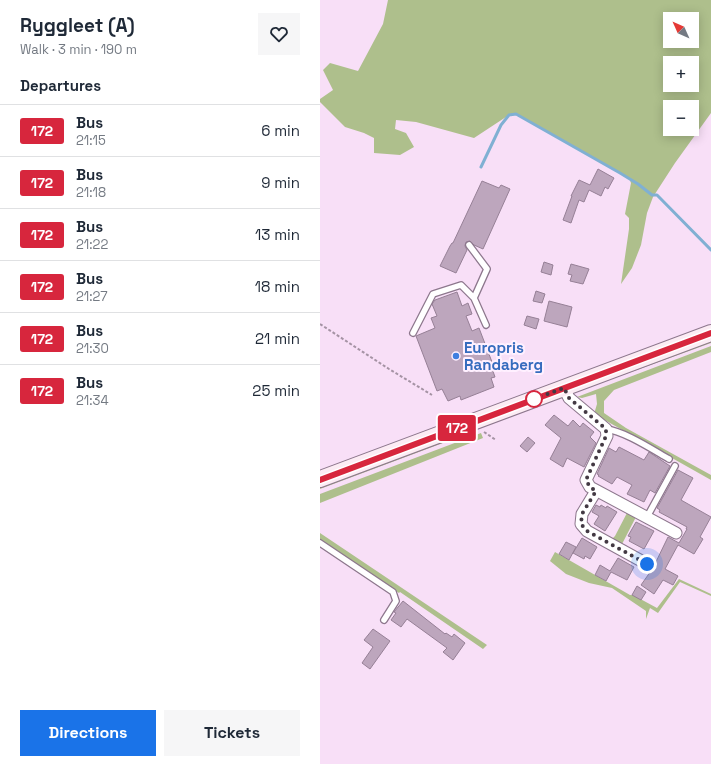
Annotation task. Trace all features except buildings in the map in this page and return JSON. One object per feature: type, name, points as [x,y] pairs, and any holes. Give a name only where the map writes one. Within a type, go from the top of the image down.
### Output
[{"type":"main road","points":[[320,480],[711,333]]},
{"type":"street","points":[[564,388],[569,398],[606,429],[606,436],[586,480],[590,487],[676,532]]},
{"type":"street","points":[[596,491],[582,514],[581,524],[587,531],[647,564]]},
{"type":"lane","points":[[469,246],[487,269],[474,298]]},
{"type":"lane","points":[[413,333],[433,294],[461,285],[474,298],[486,325]]},
{"type":"lane","points":[[606,429],[613,430],[626,436],[669,459]]},
{"type":"lane","points":[[647,517],[675,466]]},
{"type":"lane","points":[[320,543],[393,592],[396,601],[384,620]]},
{"type":"path","points":[[320,324],[432,395]]},
{"type":"green space","points":[[388,0],[711,0],[711,113],[699,130],[699,100],[663,100],[663,136],[694,136],[653,197],[647,213],[641,245],[632,268],[621,284],[629,229],[629,218],[625,214],[631,183],[629,178],[516,114],[509,115],[474,138],[416,122],[396,120],[395,129],[406,133],[414,147],[400,155],[374,153],[374,138],[345,127],[320,102],[320,99],[333,90],[323,70],[330,63],[358,71],[383,24]]},
{"type":"green space","points":[[711,338],[711,343],[623,375],[638,365]]},
{"type":"green space","points":[[711,346],[711,352],[614,390],[604,401],[604,413],[626,428],[711,475],[711,480],[594,414],[597,404],[596,394],[582,398],[577,397]]},
{"type":"green space","points":[[476,428],[475,431],[320,489],[320,485]]},
{"type":"green space","points":[[481,433],[483,438],[320,503],[320,494]]},
{"type":"green space","points":[[628,511],[637,515],[621,546],[611,540],[615,536]]},
{"type":"green space","points":[[320,533],[487,645],[483,649],[400,592],[399,593],[320,540]]},
{"type":"green space","points":[[555,552],[630,595],[633,595],[657,608],[679,579],[711,594],[711,596],[680,582],[658,613],[650,608],[646,619],[646,611],[612,588],[589,583],[566,574],[550,561]]},
{"type":"waterway","points":[[481,167],[501,125],[509,115],[516,114],[620,173],[652,195],[657,195],[711,250]]},
{"type":"bus line","name":"172","points":[[320,480],[711,333]]},
{"type":"place","name":"Europris Randaberg","points":[[456,356]]},
{"type":"route","points":[[534,399],[564,388],[569,398],[587,414],[604,426],[606,429],[606,436],[586,480],[590,487],[596,491],[582,514],[581,524],[587,531],[647,564]]}]
